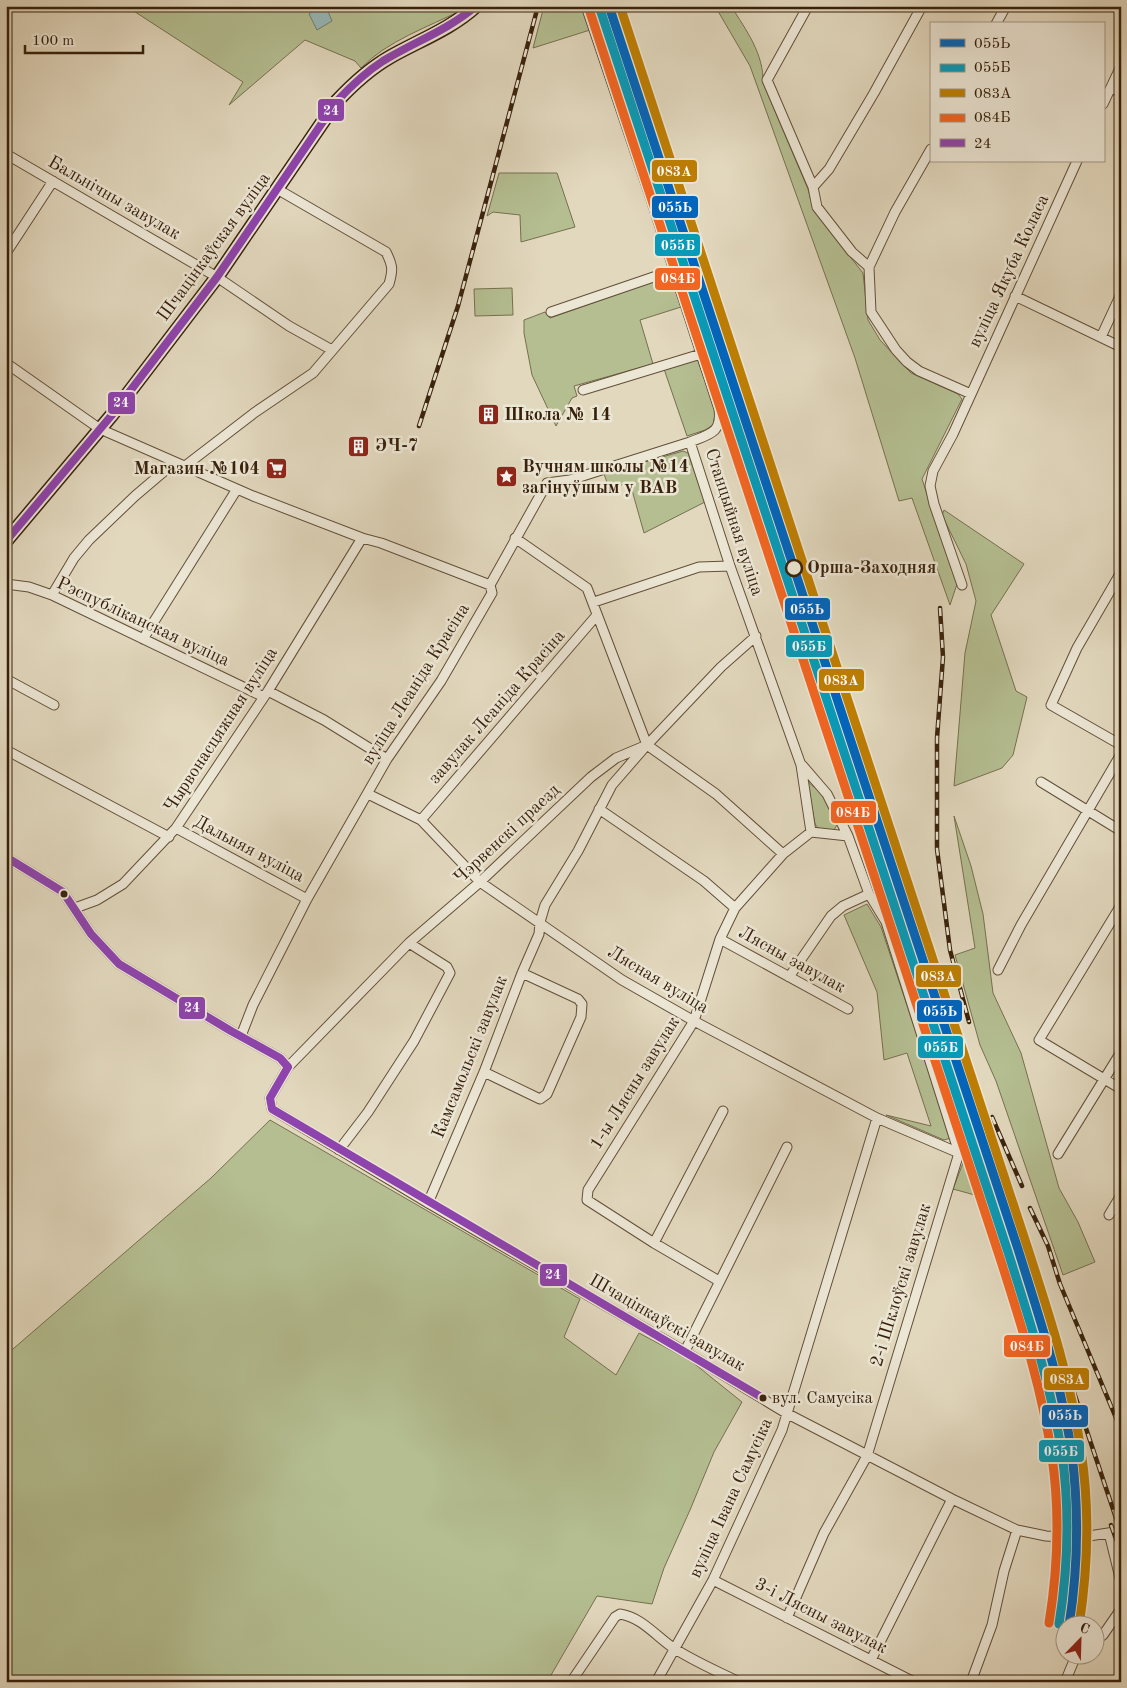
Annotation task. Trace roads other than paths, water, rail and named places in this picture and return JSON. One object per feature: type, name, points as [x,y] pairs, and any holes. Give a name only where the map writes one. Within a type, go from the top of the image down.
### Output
[{"type":"street","name":"Шчацінкаўская вуліца","points":[[6,541],[100,429],[217,277],[337,102],[371,68],[448,26],[476,6]]},
{"type":"street","name":"Станцыйная вуліца","points":[[586,6],[719,408],[720,420],[716,430],[690,442],[730,566],[802,765],[811,832]]},
{"type":"street","points":[[808,6],[767,80],[813,188],[817,207],[852,252],[869,267]]},
{"type":"street","points":[[813,188],[829,169],[922,6]]},
{"type":"street","points":[[997,22],[1006,6]]},
{"type":"street","points":[[1104,102],[1121,66]]},
{"type":"street","points":[[1111,87],[1121,93]]},
{"type":"street","points":[[930,151],[895,212],[869,267],[871,312],[896,350],[919,371],[971,394]]},
{"type":"street","name":"Бальнічны завулак","points":[[6,154],[217,277],[289,326],[332,350]]},
{"type":"street","name":"вуліца Якуба Коласа","points":[[962,586],[934,504],[930,486],[933,471],[953,434],[1077,162]]},
{"type":"street","points":[[7,250],[53,181]]},
{"type":"street","points":[[185,466],[254,413],[313,373],[389,284],[392,273],[391,263],[386,252],[277,189]]},
{"type":"street","points":[[551,312],[674,270]]},
{"type":"street","points":[[1102,337],[1121,294]]},
{"type":"street","points":[[1015,296],[1121,347]]},
{"type":"street","points":[[583,390],[701,354]]},
{"type":"street","points":[[6,363],[100,429],[237,488],[362,538],[381,543],[490,585]]},
{"type":"street","name":"вуліца Леаніда Красіна","points":[[241,1036],[252,1005],[307,899],[387,759],[442,681],[492,593],[490,585],[546,483],[570,480],[690,442]]},
{"type":"street","points":[[52,595],[74,558],[89,540],[135,496],[175,462]]},
{"type":"street","points":[[143,639],[237,488]]},
{"type":"street","name":"Чырвонасцяжная вуліца","points":[[75,908],[97,900],[123,884],[176,828],[266,694],[362,538]]},
{"type":"street","points":[[515,538],[587,588],[594,602],[647,745],[716,794],[783,854],[811,832],[848,836]]},
{"type":"street","points":[[594,602],[699,567],[730,566]]},
{"type":"street","points":[[1120,574],[1077,648],[1051,705],[1121,745]]},
{"type":"street","name":"Рэспубліканская вуліца","points":[[6,584],[29,587],[52,595],[143,639],[324,720],[387,759]]},
{"type":"street","name":"завулак Леаніда Красіна","points":[[421,820],[598,615]]},
{"type":"street","name":"Чэрвенскі праезд","points":[[288,1066],[409,943],[480,882],[591,777],[616,758],[647,745],[721,667],[756,636]]},
{"type":"street","points":[[6,679],[54,705]]},
{"type":"street","name":"Камсамольскі завулак","points":[[428,1203],[484,1072],[539,934],[545,905],[578,851],[612,785],[647,745]]},
{"type":"street","name":"Дальняя вуліца","points":[[6,750],[169,837]]},
{"type":"street","points":[[998,970],[1021,925],[1089,812],[1121,754]]},
{"type":"street","points":[[802,765],[827,794],[848,836],[869,894],[886,922],[959,1153]]},
{"type":"street","points":[[1041,782],[1121,831]]},
{"type":"street","name":"Лясная вуліца","points":[[368,794],[421,820],[480,882],[622,980],[694,1021],[877,1118],[959,1153]]},
{"type":"street","points":[[599,809],[704,881],[735,908]]},
{"type":"street","name":"Дальняя вуліца","points":[[176,828],[307,899]]},
{"type":"street","name":"1-ы Лясны завулак","points":[[654,1243],[586,1200],[588,1190],[694,1021],[720,939],[735,908],[783,854]]},
{"type":"street","points":[[6,857],[63,892],[91,934],[119,964],[280,1058],[288,1066]]},
{"type":"street","points":[[789,977],[831,916],[843,906],[869,894]]},
{"type":"street","points":[[1121,905],[1039,1040],[1121,1089]]},
{"type":"street","name":"Лясны завулак","points":[[720,939],[848,1009]]},
{"type":"street","points":[[339,1150],[368,1112],[414,1040],[450,973],[447,967],[409,943]]},
{"type":"street","points":[[484,1072],[540,1099],[548,1094],[580,1017],[582,1004],[578,999],[522,973]]},
{"type":"street","points":[[1058,1154],[1121,1052]]},
{"type":"street","name":"Шчацінкаўскі завулак","points":[[288,1066],[270,1098],[272,1109],[428,1203],[685,1351],[786,1413],[952,1500],[1017,1530],[1046,1536],[1076,1538],[1121,1531]]},
{"type":"street","points":[[720,1281],[654,1243],[723,1111]]},
{"type":"street","name":"вуліца Івана Самусіка","points":[[656,1682],[673,1648],[713,1580],[782,1430],[877,1118]]},
{"type":"street","points":[[685,1351],[787,1148]]},
{"type":"street","name":"2-і Шклоўскі завулак","points":[[787,1618],[824,1533],[866,1456],[959,1153]]},
{"type":"street","points":[[1109,1215],[1121,1196]]},
{"type":"street","points":[[871,1660],[952,1500]]},
{"type":"street","points":[[971,1682],[992,1625],[1004,1572],[1017,1530]]},
{"type":"street","points":[[1108,1533],[1121,1582]]},
{"type":"street","name":"3-і Лясны завулак","points":[[713,1580],[914,1682]]},
{"type":"street","points":[[1104,1634],[1121,1609]]},
{"type":"street","points":[[571,1682],[615,1617],[620,1614],[628,1615],[673,1648],[739,1682]]},
{"type":"street","points":[[1066,1682],[1072,1666]]},
{"type":"water","points":[[318,6],[327,9],[332,21],[317,30],[309,14]]},
{"type":"railway","points":[[419,426],[458,306],[538,6]]},
{"type":"railway","points":[[615,6],[956,1040],[1121,1533]]},
{"type":"railway","points":[[940,608],[943,657],[937,738],[937,849],[950,950],[969,1022]]},
{"type":"railway","points":[[992,1117],[1022,1186]]},
{"type":"railway","points":[[1030,1208],[1048,1246],[1060,1284],[1121,1430]]},
{"type":"railway","points":[[1111,1525],[1121,1553]]},
{"type":"place","name":"Школа № 14","points":[[488,415]]},
{"type":"place","name":"ЭЧ-7","points":[[359,446]]},
{"type":"place","name":"Магазин №104","points":[[276,469]]},
{"type":"place","name":"Вучням школы №14 загінуўшым у ВАВ","points":[[506,477]]},
{"type":"place","name":"Орша-Заходняя","points":[[794,568]]},
{"type":"place","name":"вул. Самусіка","points":[[763,1398]]}]
